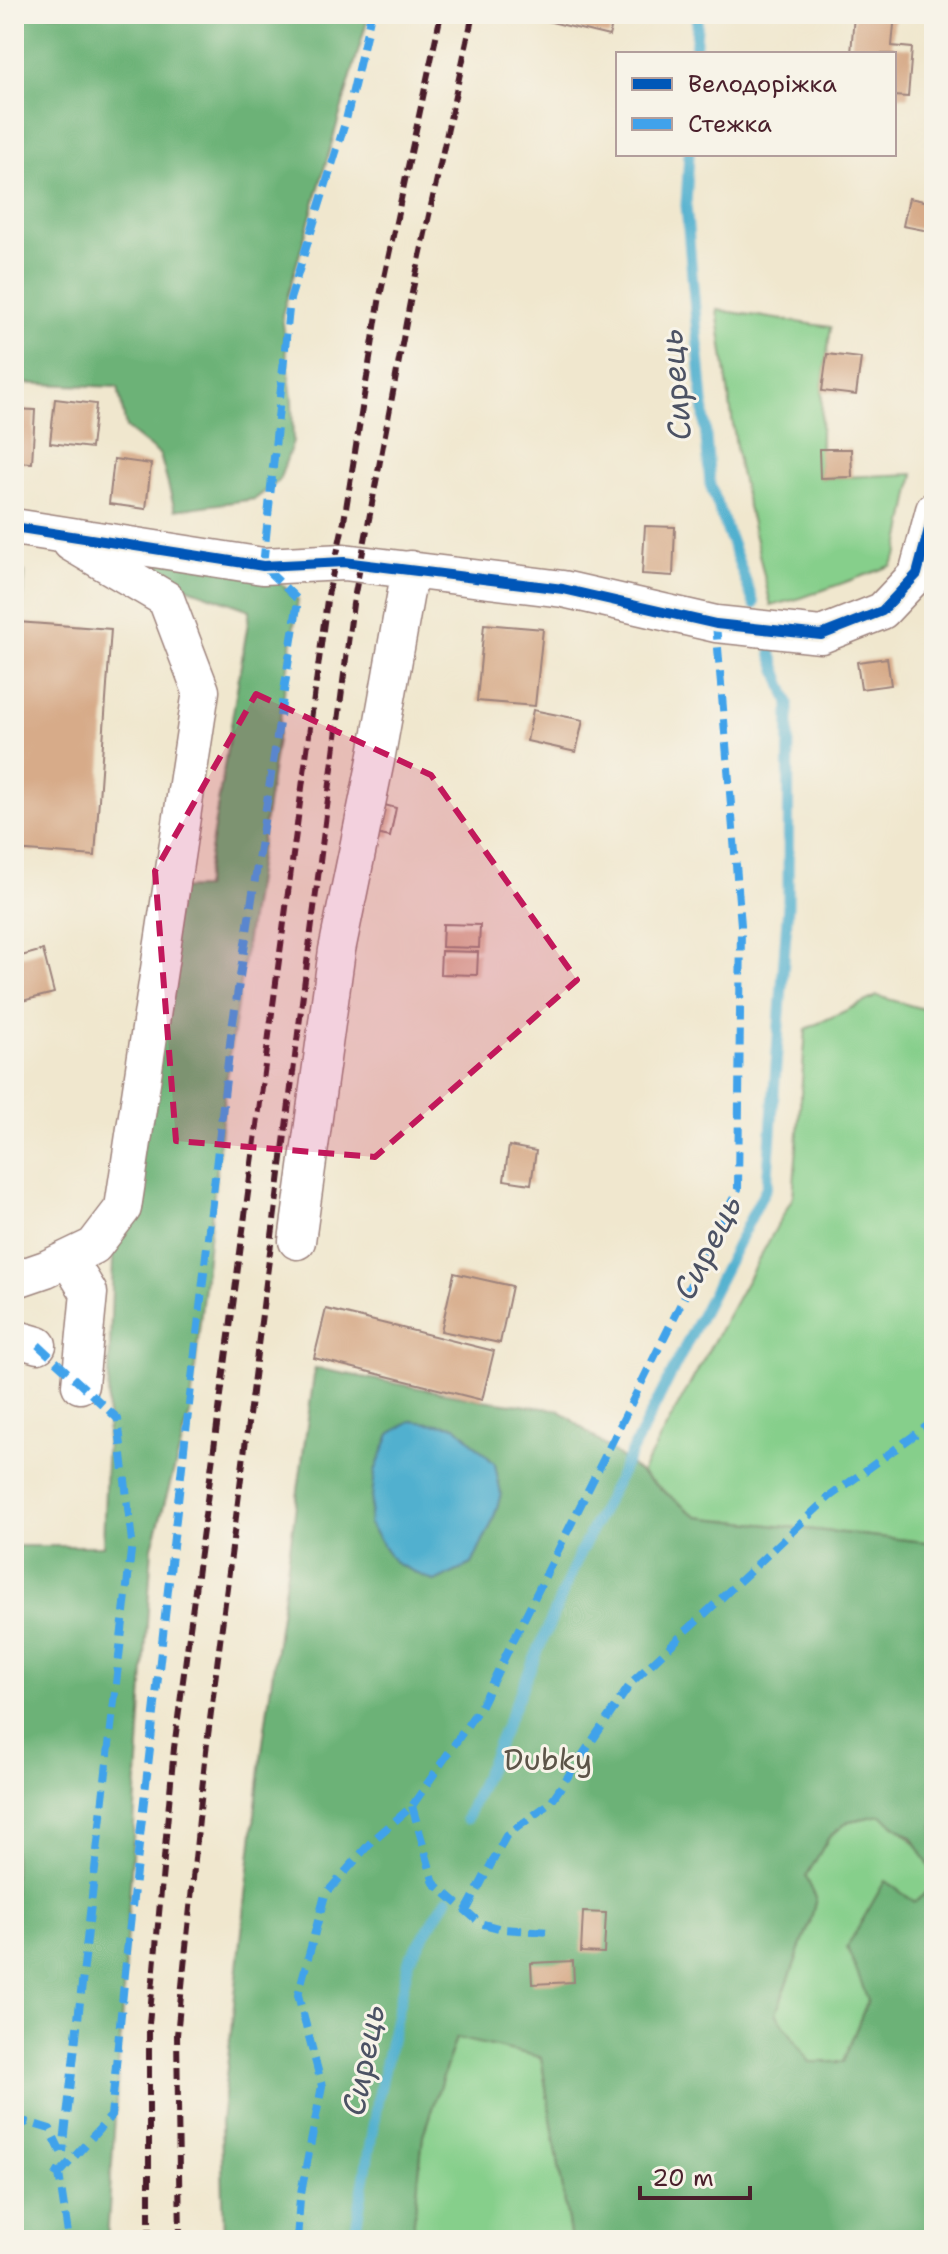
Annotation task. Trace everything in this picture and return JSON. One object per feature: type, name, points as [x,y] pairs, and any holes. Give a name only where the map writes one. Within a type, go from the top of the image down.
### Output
[{"type":"street","points":[[14,527],[263,566],[344,562],[563,589],[716,624],[821,635],[882,611],[917,574],[934,510]]},
{"type":"street","points":[[14,1280],[94,1246],[123,1208],[201,691],[166,599],[56,534]]},
{"type":"street","points":[[297,1241],[337,950],[376,760],[410,569]]},
{"type":"street","points":[[68,1259],[89,1293],[80,1385]]},
{"type":"highlighted area","points":[[256,694],[431,775],[577,980],[375,1157],[176,1141],[155,871]]},
{"type":"green space","points":[[14,14],[369,14],[282,315],[292,400],[293,441],[279,481],[255,499],[175,510],[160,455],[126,428],[118,387],[14,383]]},
{"type":"green space","points":[[717,310],[831,327],[822,391],[820,478],[914,474],[898,553],[891,566],[771,606],[739,468]]},
{"type":"green space","points":[[156,553],[263,566],[298,600],[228,1065],[190,1414],[152,1547],[107,2240],[14,2240],[14,1546],[103,1546],[115,1201],[163,889],[204,888],[250,610],[141,571]]},
{"type":"green space","points":[[14,571],[25,572],[14,724]]},
{"type":"green space","points":[[877,996],[934,1012],[934,1543],[697,1517],[641,1473],[793,1197],[806,1029]]},
{"type":"green space","name":"Dubky","points":[[315,1368],[482,1400],[559,1410],[697,1517],[934,1543],[934,1875],[913,1838],[881,1815],[849,1821],[829,1837],[806,1877],[816,1898],[810,1923],[776,2013],[810,2062],[843,2062],[868,2000],[847,1947],[885,1881],[915,1902],[934,1886],[934,2240],[571,2240],[541,2057],[456,2038],[423,2135],[412,2240],[224,2240],[221,2122],[262,1750]]},
{"type":"green space","points":[[881,1815],[908,1836],[924,1854],[933,1874],[934,1886],[915,1902],[868,2000],[843,2062],[810,2063],[776,2013],[810,1923],[816,1898],[805,1878],[829,1837],[849,1821]]},
{"type":"green space","points":[[456,2038],[541,2057],[571,2240],[412,2240],[423,2135]]},
{"type":"water","points":[[411,1421],[456,1426],[495,1464],[501,1494],[493,1521],[472,1564],[435,1582],[395,1563],[369,1524],[375,1471],[390,1434]]},
{"type":"building","points":[[544,14],[615,14],[609,36],[543,20]]},
{"type":"building","points":[[854,14],[895,14],[892,46],[912,48],[908,97],[896,96],[896,52],[851,52]]},
{"type":"building","points":[[909,198],[934,203],[934,232],[903,226]]},
{"type":"building","points":[[827,354],[861,358],[856,395],[822,391]]},
{"type":"building","points":[[55,399],[96,404],[91,448],[50,443]]},
{"type":"building","points":[[14,409],[35,410],[32,463],[14,462]]},
{"type":"building","points":[[819,449],[851,449],[852,477],[820,478]]},
{"type":"building","points":[[114,459],[151,464],[146,509],[109,504]]},
{"type":"building","points":[[645,526],[675,527],[673,576],[642,574]]},
{"type":"building","points":[[17,622],[111,629],[95,856],[14,850],[14,660]]},
{"type":"building","points":[[484,624],[543,629],[535,706],[477,701]]},
{"type":"building","points":[[887,658],[891,685],[861,689],[857,662]]},
{"type":"building","points":[[533,710],[583,720],[576,752],[527,741]]},
{"type":"building","points":[[377,803],[396,808],[390,837],[371,833]]},
{"type":"building","points":[[443,924],[480,925],[479,948],[442,947]]},
{"type":"building","points":[[43,950],[54,993],[14,1003],[14,958]]},
{"type":"building","points":[[441,951],[478,952],[477,975],[440,974]]},
{"type":"building","points":[[509,1146],[536,1151],[531,1184],[504,1180]]},
{"type":"building","points":[[454,1273],[512,1286],[500,1343],[441,1331]]},
{"type":"building","points":[[326,1309],[494,1351],[482,1400],[314,1358]]},
{"type":"building","points":[[583,1912],[606,1913],[604,1953],[581,1952]]},
{"type":"building","points":[[573,1961],[574,1982],[532,1984],[531,1963]]},
{"type":"waterway","name":"Сирець","points":[[695,52],[698,14]]},
{"type":"waterway","name":"Сирець","points":[[689,156],[686,205],[710,484],[754,604]]},
{"type":"waterway","name":"Сирець","points":[[466,1819],[579,1555],[767,1186],[788,905],[789,703],[771,653]]},
{"type":"waterway","name":"Сирець","points":[[354,2240],[377,2103],[409,1960],[447,1899]]},
{"type":"railway","points":[[149,2240],[149,2024],[174,1748],[327,600],[344,521],[380,296],[441,14]]},
{"type":"railway","points":[[180,2240],[177,2035],[206,1751],[353,604],[410,302],[473,14]]},
{"type":"marked path","points":[[59,2174],[111,2116],[231,1035],[298,600],[263,566],[290,299],[346,120],[371,14]]},
{"type":"marked path","points":[[297,2240],[300,2198],[322,2086],[298,1995],[325,1895],[372,1841],[412,1806],[480,1707],[738,1189],[741,925],[716,624]]},
{"type":"marked path","points":[[38,1345],[118,1419],[132,1542],[63,2152]]},
{"type":"marked path","points":[[466,1911],[506,1836],[550,1803],[632,1682],[829,1497],[934,1421]]},
{"type":"marked path","points":[[412,1806],[434,1883],[480,1923],[502,1929],[552,1932]]},
{"type":"marked path","points":[[14,2128],[27,2122],[50,2129],[62,2154]]},
{"type":"marked path","points":[[54,2171],[59,2174],[69,2240]]},
{"type":"cycle path","points":[[14,527],[263,566],[344,562],[563,589],[716,624],[821,635],[882,611],[917,574],[934,510]]}]
